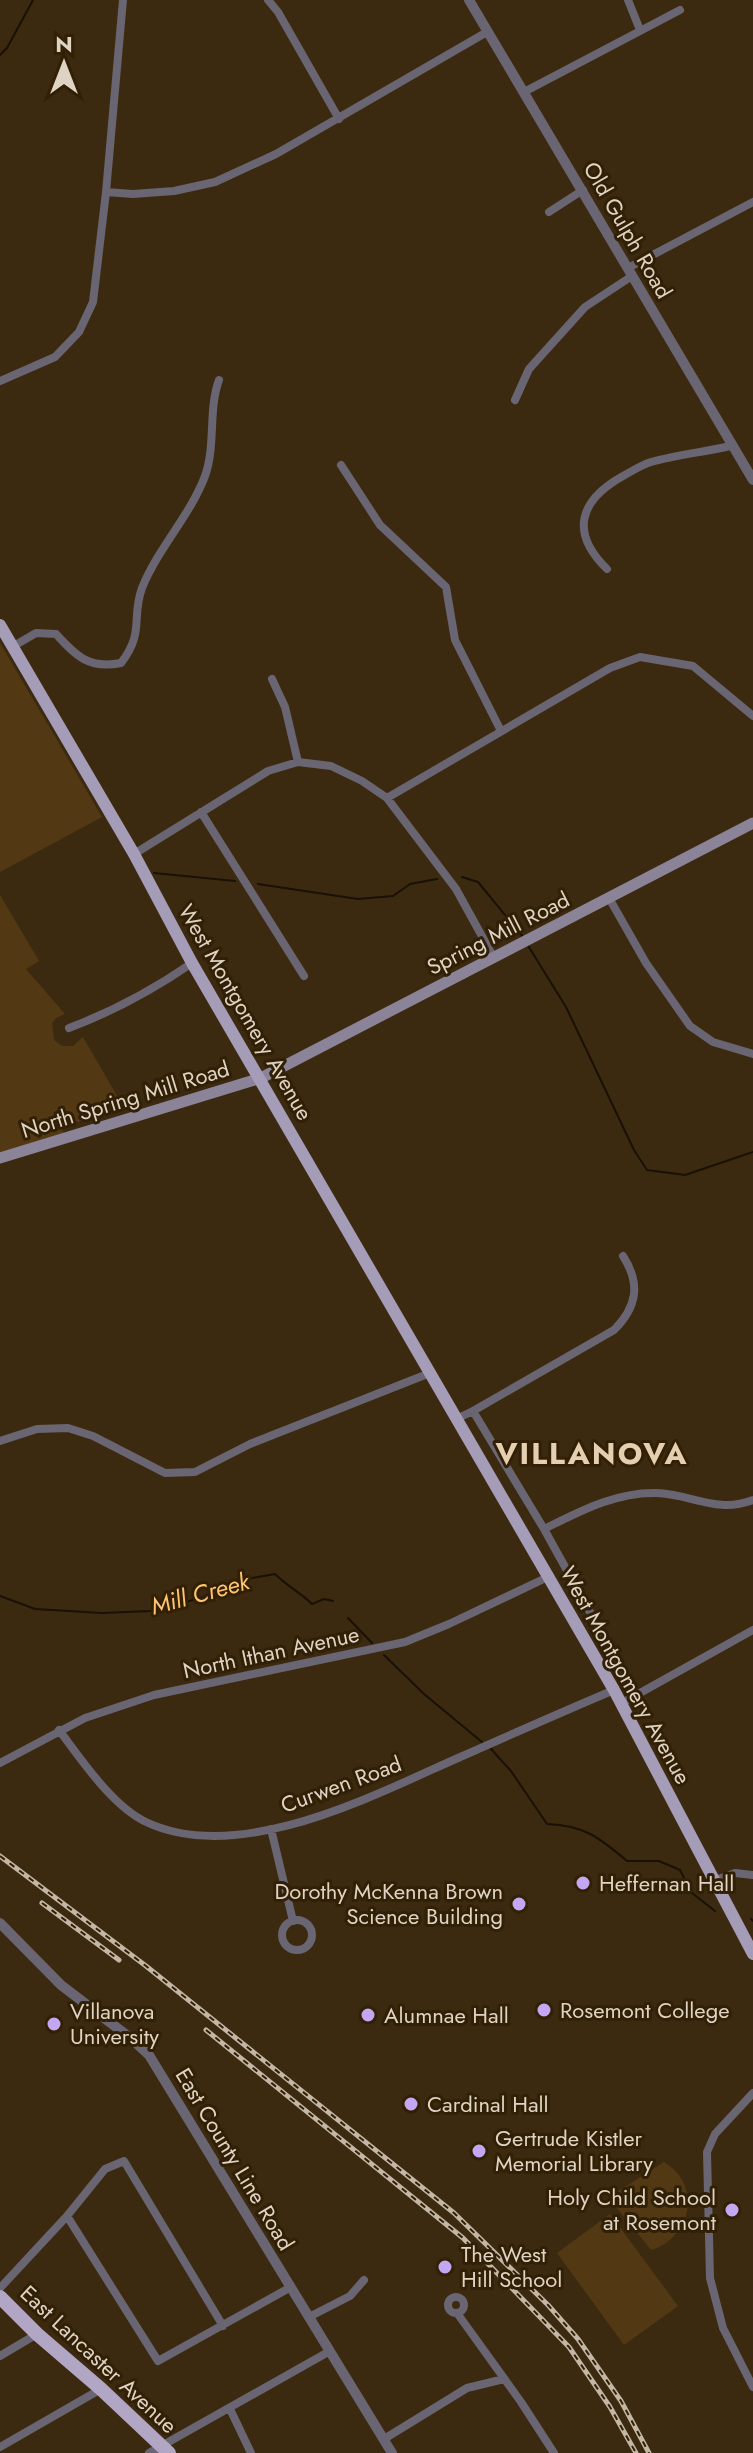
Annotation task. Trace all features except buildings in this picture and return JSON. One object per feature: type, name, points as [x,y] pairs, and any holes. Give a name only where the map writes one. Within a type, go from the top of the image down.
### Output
[{"type":"highway","name":"East Lancaster Avenue","points":[[0,2297],[37,2334],[101,2389],[160,2451]]},
{"type":"main road","name":"West Montgomery Avenue","points":[[0,625],[134,854],[192,963],[622,1703],[753,1954]]},
{"type":"main road","name":"Spring Mill Road","points":[[261,1078],[753,823]]},
{"type":"main road","name":"North Spring Mill Road","points":[[0,1158],[261,1078]]},
{"type":"street","points":[[0,381],[55,357],[79,332],[93,302],[123,0]]},
{"type":"street","points":[[268,0],[278,12],[339,119]]},
{"type":"street","name":"Old Gulph Road","points":[[469,0],[583,190],[730,446],[753,480]]},
{"type":"street","points":[[628,0],[640,30]]},
{"type":"street","points":[[524,92],[680,10]]},
{"type":"street","points":[[106,192],[174,191],[215,182],[276,154],[487,32]]},
{"type":"street","points":[[549,212],[583,190]]},
{"type":"street","points":[[515,400],[529,369],[585,307],[630,272],[753,202]]},
{"type":"street","points":[[12,647],[36,633],[56,634],[76,657],[103,666],[121,663],[134,647],[142,590],[173,531],[194,502],[206,472],[212,434],[213,396],[219,380]]},
{"type":"street","points":[[607,569],[594,555],[584,527],[587,509],[596,493],[649,463],[730,446]]},
{"type":"street","points":[[341,465],[380,525],[446,587],[455,640],[501,731]]},
{"type":"street","points":[[387,798],[610,668],[640,657],[693,666],[753,716]]},
{"type":"street","points":[[272,679],[285,707],[298,762]]},
{"type":"street","points":[[134,854],[268,771],[298,762],[331,766],[387,798],[456,889],[494,958]]},
{"type":"street","points":[[201,812],[304,976]]},
{"type":"street","points":[[609,898],[646,963],[690,1026],[713,1042],[753,1054]]},
{"type":"street","points":[[69,1028],[117,1009],[164,983],[192,963]]},
{"type":"street","points":[[456,1419],[614,1330],[628,1316],[635,1287],[623,1256]]},
{"type":"street","points":[[0,1441],[37,1429],[68,1428],[93,1436],[165,1473],[195,1472],[250,1444],[430,1373]]},
{"type":"street","name":"West Montgomery Avenue","points":[[473,1411],[544,1529],[636,1695]]},
{"type":"street","points":[[544,1529],[597,1503],[631,1495],[655,1493],[720,1506],[737,1506],[753,1500]]},
{"type":"street","name":"North Ithan Avenue","points":[[0,1763],[85,1718],[154,1695],[405,1642],[550,1576]]},
{"type":"street","points":[[622,1703],[753,1630]]},
{"type":"street","name":"Curwen Road","points":[[59,1730],[106,1791],[144,1821],[188,1836],[226,1835],[310,1820],[614,1690]]},
{"type":"street","points":[[271,1829],[293,1921]]},
{"type":"street","points":[[713,1881],[735,1873],[753,1875]]},
{"type":"street","name":"East County Line Road","points":[[0,1923],[61,1985],[149,2055],[392,2453]]},
{"type":"street","points":[[753,2093],[715,2134],[707,2152],[710,2278],[723,2328],[753,2387]]},
{"type":"street","points":[[0,2288],[67,2216],[105,2169],[124,2161],[223,2326]]},
{"type":"street","points":[[67,2216],[158,2361],[291,2287]]},
{"type":"street","points":[[309,2317],[350,2296],[364,2280]]},
{"type":"street","points":[[457,2313],[554,2453]]},
{"type":"street","points":[[0,2356],[37,2334]]},
{"type":"street","points":[[160,2451],[330,2351]]},
{"type":"street","points":[[384,2439],[467,2388],[504,2379]]},
{"type":"street","points":[[0,2447],[101,2389]]},
{"type":"street","points":[[230,2409],[251,2453]]},
{"type":"shaded area","points":[[0,643],[102,817],[0,872]]},
{"type":"shaded area","points":[[0,895],[39,961],[26,969],[65,1014],[52,1023],[54,1040],[62,1046],[73,1046],[83,1037],[124,1108],[61,1127],[64,1133],[0,1153]]},
{"type":"shaded area","points":[[664,2162],[684,2184],[688,2197],[687,2210],[675,2234],[665,2244],[651,2250],[612,2202],[612,2195]]},
{"type":"shaded area","points":[[610,2214],[678,2306],[624,2345],[557,2253]]},
{"type":"waterway","points":[[0,55],[7,48],[33,0]]},
{"type":"waterway","points":[[154,873],[235,881]]},
{"type":"waterway","points":[[462,877],[478,882],[524,938]]},
{"type":"waterway","points":[[258,884],[358,899],[393,896],[410,884],[437,879]]},
{"type":"waterway","points":[[527,944],[566,1007],[634,1150],[647,1170],[685,1175],[753,1152]]},
{"type":"waterway","name":"Mill Creek","points":[[0,1596],[35,1609],[102,1613],[150,1611],[201,1598],[241,1580],[275,1574],[312,1604],[324,1599],[333,1601]]},
{"type":"waterway","name":"Mill Creek","points":[[348,1618],[372,1643]]},
{"type":"waterway","name":"Mill Creek","points":[[384,1655],[424,1694],[482,1742]]},
{"type":"waterway","name":"Mill Creek","points":[[491,1749],[511,1771],[547,1824],[591,1834],[627,1861],[659,1861],[680,1870],[692,1893],[715,1911]]},
{"type":"railway","points":[[0,1856],[146,1966],[454,2213],[548,2305],[578,2339],[621,2401],[649,2453]]},
{"type":"railway","points":[[42,1903],[119,1960]]},
{"type":"railway","points":[[206,2030],[463,2238],[569,2347],[610,2407],[636,2453]]},
{"type":"place","name":"Heffernan Hall","points":[[583,1883]]},
{"type":"place","name":"Dorothy McKenna Brown Science Building","points":[[519,1904]]},
{"type":"place","name":"Rosemont College","points":[[544,2010]]},
{"type":"place","name":"Alumnae Hall","points":[[368,2015]]},
{"type":"place","name":"Villanova University","points":[[54,2024]]},
{"type":"place","name":"Cardinal Hall","points":[[411,2104]]},
{"type":"place","name":"Gertrude Kistler Memorial Library","points":[[479,2151]]},
{"type":"place","name":"Holy Child School at Rosemont","points":[[732,2210]]},
{"type":"place","name":"The West Hill School","points":[[445,2267]]},
{"type":"district","name":"VILLANOVA","points":[[592,1454]]}]
